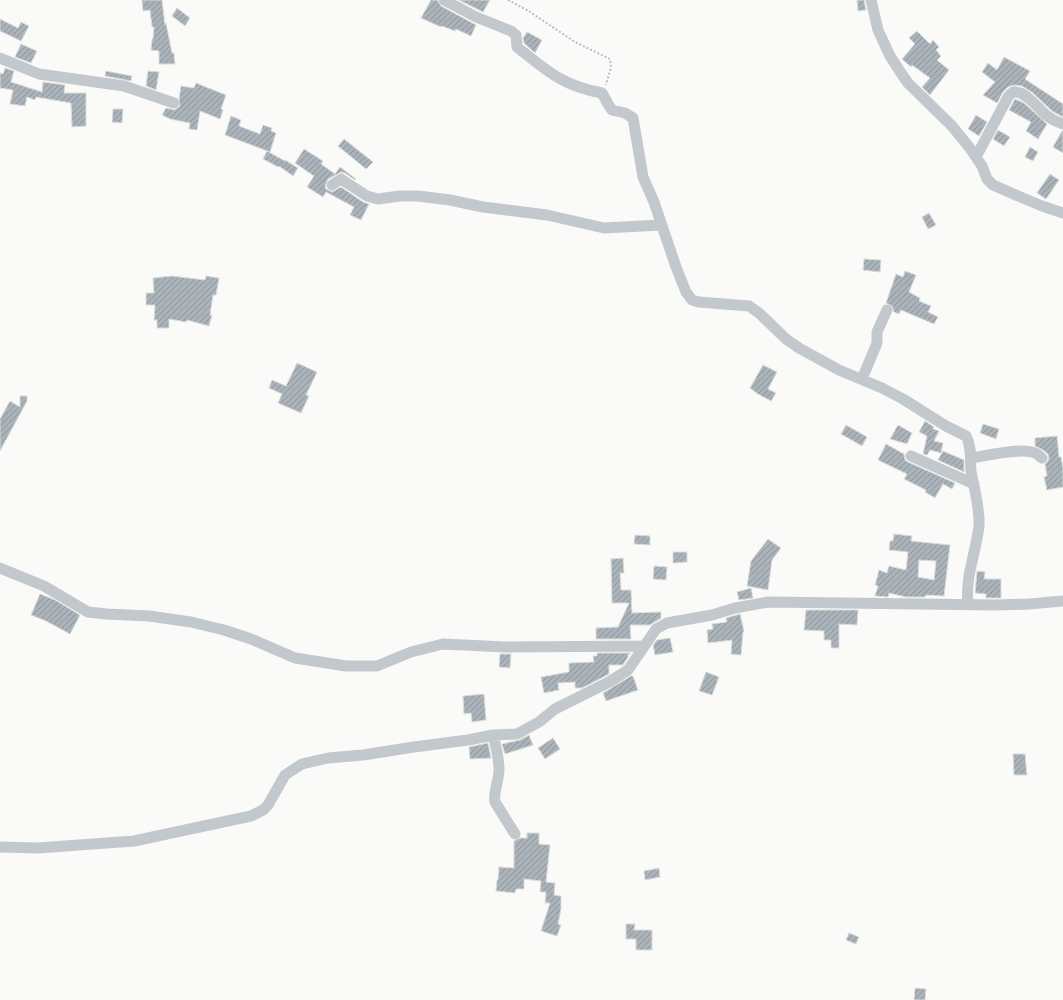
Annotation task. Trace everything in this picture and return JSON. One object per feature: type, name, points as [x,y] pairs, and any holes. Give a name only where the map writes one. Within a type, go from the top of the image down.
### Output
[{"type":"street","points":[[444,0],[476,17],[511,30],[516,35],[517,47],[540,66],[559,79],[587,90],[602,93],[612,110],[625,113],[633,118],[643,177],[654,202],[676,267],[686,292],[692,300],[699,302],[749,306],[759,312],[786,339],[798,348],[839,370],[862,379],[903,399],[966,436],[969,441],[979,524],[968,580],[968,604]]},
{"type":"street","points":[[872,1],[878,30],[900,73],[908,83],[952,126],[976,157],[987,179],[993,185],[1042,206],[1063,213]]},
{"type":"street","points":[[0,58],[39,74],[124,86],[174,103]]},
{"type":"street","points":[[976,157],[1012,92],[1016,92],[1035,103],[1046,115],[1063,124]]},
{"type":"street","points":[[332,185],[341,179],[367,196],[378,199],[400,196],[418,196],[450,200],[483,206],[547,214],[604,228],[661,225]]},
{"type":"street","points":[[862,379],[878,343],[877,332],[887,310]]},
{"type":"street","points":[[971,458],[1003,452],[1026,451],[1036,453],[1042,458]]},
{"type":"street","points":[[911,456],[974,484]]},
{"type":"street","points":[[0,568],[44,586],[88,612],[149,616],[191,622],[224,630],[251,639],[295,658],[346,666],[377,666],[411,652],[443,644],[505,647],[644,646]]},
{"type":"street","points":[[0,847],[38,848],[134,842],[251,816],[264,810],[285,775],[302,764],[328,758],[362,755],[493,735],[517,734],[539,722],[555,709],[609,682],[628,670],[656,629],[667,623],[712,615],[757,603],[768,602],[1029,604],[1063,601]]},
{"type":"street","points":[[493,735],[499,771],[494,796],[495,802],[515,834]]},
{"type":"path","points":[[508,0],[527,10],[576,42],[610,59],[611,67],[602,93]]},
{"type":"building","points":[[142,0],[162,0],[165,25],[166,23],[172,53],[174,53],[175,64],[159,64],[159,51],[151,50],[154,27],[152,27],[150,10],[143,11]]},
{"type":"building","points":[[431,0],[437,0],[441,6],[476,25],[471,36],[456,29],[455,31],[442,26],[441,27],[421,18]]},
{"type":"building","points":[[459,0],[490,0],[483,12]]},
{"type":"building","points":[[857,0],[864,0],[866,10],[858,11]]},
{"type":"building","points":[[177,8],[190,18],[185,26],[172,16]]},
{"type":"building","points":[[0,19],[18,28],[21,22],[29,26],[21,41],[0,31]]},
{"type":"building","points":[[917,31],[930,44],[933,40],[939,47],[936,50],[941,56],[937,60],[949,70],[930,95],[922,87],[930,78],[912,65],[911,67],[902,59],[915,44],[909,38]]},
{"type":"building","points":[[527,32],[542,40],[535,53],[524,43],[523,38]]},
{"type":"building","points":[[21,44],[37,51],[31,63],[15,57]]},
{"type":"building","points":[[1004,57],[1030,71],[1025,79],[1063,104],[1063,117],[1052,111],[1033,93],[1022,86],[1014,85],[1008,87],[1003,92],[997,103],[983,95],[995,82],[982,72],[988,63],[997,70]]},
{"type":"building","points":[[5,68],[14,71],[11,82],[42,92],[43,82],[65,85],[64,93],[86,93],[86,126],[72,127],[71,103],[36,97],[35,100],[27,97],[25,106],[10,104],[13,90],[0,88],[0,73],[3,74]]},
{"type":"building","points":[[106,71],[132,76],[131,81],[105,76]]},
{"type":"building","points":[[148,71],[159,72],[156,90],[146,86]]},
{"type":"building","points":[[196,83],[226,95],[221,109],[223,110],[220,119],[200,111],[197,130],[189,129],[190,123],[170,119],[162,115],[166,108],[175,110],[180,106],[179,99],[181,86],[194,88]]},
{"type":"building","points":[[1015,99],[1024,103],[1047,124],[1038,139],[1026,131],[1031,122],[1009,110]]},
{"type":"building","points":[[113,109],[123,109],[122,123],[112,122]]},
{"type":"building","points":[[976,115],[987,122],[979,136],[968,129]]},
{"type":"building","points":[[231,116],[241,120],[239,126],[260,134],[263,125],[272,128],[271,131],[276,133],[270,152],[225,135]]},
{"type":"building","points":[[998,130],[1010,137],[1004,146],[993,139]]},
{"type":"building","points":[[1063,131],[1063,153],[1053,147]]},
{"type":"building","points":[[344,139],[373,162],[366,169],[338,146]]},
{"type":"building","points":[[1030,147],[1038,152],[1033,161],[1025,157]]},
{"type":"building","points":[[304,149],[323,161],[321,164],[335,174],[340,167],[356,179],[355,180],[341,172],[328,179],[325,186],[326,189],[332,192],[341,187],[363,202],[369,204],[361,220],[350,215],[354,207],[326,192],[323,197],[307,187],[314,176],[295,163]]},
{"type":"building","points":[[267,151],[298,168],[293,176],[279,166],[278,167],[263,159]]},
{"type":"building","points":[[1050,174],[1059,180],[1046,199],[1037,193]]},
{"type":"building","points":[[929,213],[936,225],[928,229],[922,217]]},
{"type":"building","points":[[864,259],[881,260],[880,272],[863,270]]},
{"type":"building","points":[[905,271],[916,275],[909,292],[920,298],[919,301],[931,306],[928,312],[938,317],[934,324],[901,310],[899,314],[894,312],[892,306],[886,303],[896,274],[903,277]]},
{"type":"building","points":[[172,276],[205,280],[206,276],[219,278],[216,295],[213,295],[210,315],[212,315],[209,326],[187,320],[186,322],[169,319],[169,328],[157,328],[157,320],[154,320],[155,305],[146,305],[146,293],[154,293],[153,278]]},
{"type":"building","points":[[297,363],[317,372],[306,395],[309,396],[301,413],[278,403],[282,394],[269,388],[272,380],[286,386]]},
{"type":"building","points":[[763,365],[777,372],[768,389],[776,393],[771,401],[750,388]]},
{"type":"building","points":[[20,396],[27,396],[27,401],[0,451],[0,419],[10,401],[20,407]]},
{"type":"building","points":[[925,421],[934,427],[933,429],[939,431],[934,441],[943,443],[941,453],[930,450],[927,455],[923,454],[927,436],[919,432]]},
{"type":"building","points":[[983,424],[999,429],[996,439],[980,433]]},
{"type":"building","points":[[846,425],[867,437],[862,446],[841,434]]},
{"type":"building","points":[[898,425],[912,433],[907,444],[890,439]]},
{"type":"building","points":[[1057,436],[1059,457],[1061,457],[1063,468],[1063,487],[1047,490],[1044,477],[1047,476],[1045,464],[1049,458],[1048,454],[1035,446],[1035,438]]},
{"type":"building","points":[[886,444],[904,454],[905,460],[908,462],[955,483],[952,489],[943,484],[935,498],[925,492],[926,490],[904,479],[907,474],[878,460]]},
{"type":"building","points":[[943,451],[964,460],[964,472],[938,460]]},
{"type":"building","points":[[894,534],[912,536],[911,541],[950,545],[944,596],[926,595],[925,597],[906,597],[889,593],[888,597],[875,596],[878,586],[875,585],[879,570],[887,573],[889,566],[906,570],[908,552],[889,550],[890,541],[893,541]],"holes":[[[919,560],[936,561],[934,580],[918,577]]]},
{"type":"building","points":[[635,535],[650,536],[650,545],[634,544]]},
{"type":"building","points":[[768,539],[781,548],[772,560],[768,590],[747,586],[751,561]]},
{"type":"building","points":[[673,552],[687,552],[687,562],[673,563]]},
{"type":"building","points":[[623,558],[624,573],[620,573],[621,590],[631,590],[632,613],[661,612],[661,618],[650,625],[630,625],[631,639],[596,639],[596,628],[618,627],[629,603],[612,603],[611,559]]},
{"type":"building","points":[[654,566],[667,567],[666,580],[653,579]]},
{"type":"building","points":[[977,571],[985,572],[984,579],[1001,579],[1001,598],[986,598],[986,594],[975,593]]},
{"type":"building","points":[[751,588],[753,598],[739,600],[737,592]]},
{"type":"building","points":[[40,594],[55,600],[80,615],[70,634],[31,615]]},
{"type":"building","points":[[806,610],[858,610],[857,625],[839,624],[839,648],[831,648],[831,640],[824,640],[824,631],[804,630]]},
{"type":"building","points":[[740,614],[744,631],[741,655],[731,654],[732,640],[708,643],[707,630],[713,629],[712,624],[727,622],[726,618]]},
{"type":"building","points":[[670,638],[673,652],[655,655],[653,645],[657,640]]},
{"type":"building","points":[[597,653],[631,653],[628,655],[623,665],[609,665],[609,674],[582,688],[575,688],[575,682],[558,683],[559,690],[544,693],[541,677],[569,672],[569,663],[594,662],[593,656],[597,656]]},
{"type":"building","points":[[500,654],[511,654],[510,668],[499,667]]},
{"type":"building","points":[[706,672],[719,677],[712,695],[699,691]]},
{"type":"building","points":[[633,676],[638,690],[606,701],[603,693]]},
{"type":"building","points":[[484,694],[486,720],[472,722],[471,713],[464,714],[463,696]]},
{"type":"building","points":[[529,735],[533,745],[505,754],[502,744],[520,740]]},
{"type":"building","points":[[553,738],[560,749],[545,759],[538,748]]},
{"type":"building","points":[[488,743],[491,758],[470,759],[469,747]]},
{"type":"building","points":[[1013,754],[1025,754],[1027,775],[1014,775]]},
{"type":"building","points":[[527,833],[539,833],[539,844],[550,845],[546,882],[555,883],[554,895],[561,896],[561,909],[558,924],[561,925],[557,936],[541,931],[550,903],[545,903],[546,892],[540,892],[541,881],[524,879],[524,889],[516,889],[515,893],[496,891],[499,867],[514,868],[514,841],[520,838],[527,838]]},
{"type":"building","points":[[659,868],[660,877],[645,880],[644,871]]},
{"type":"building","points":[[626,924],[635,924],[634,930],[652,930],[652,950],[636,950],[636,939],[626,939]]},
{"type":"building","points":[[849,933],[859,937],[856,944],[846,940]]},
{"type":"building","points":[[915,988],[926,989],[925,1000],[914,1000]]}]
